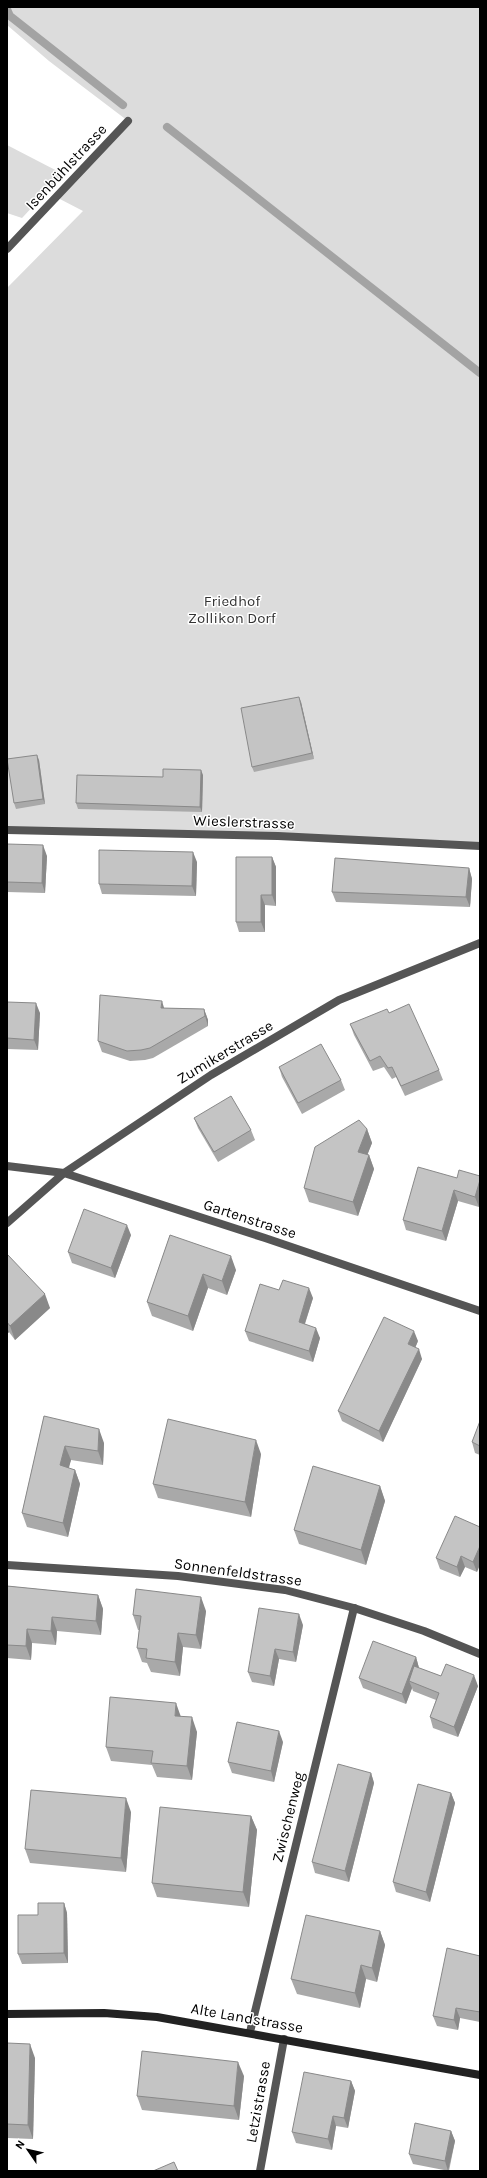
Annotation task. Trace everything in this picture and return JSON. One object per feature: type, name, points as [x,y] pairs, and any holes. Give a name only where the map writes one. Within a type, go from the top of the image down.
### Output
[{"type":"main road","name":"Alte Landstrasse","points":[[7,2014],[104,2013],[157,2017],[250,2032],[480,2075]]},
{"type":"street","name":"Isenbühlstrasse","points":[[7,249],[128,121]]},
{"type":"street","name":"Wieslerstrasse","points":[[7,830],[278,836],[480,846]]},
{"type":"street","name":"Zumikerstrasse","points":[[7,1223],[64,1173],[211,1075],[339,1000],[480,943]]},
{"type":"street","name":"Gartenstrasse","points":[[7,1166],[64,1173],[265,1238],[480,1311]]},
{"type":"street","name":"Sonnenfeldstrasse","points":[[7,1565],[178,1576],[285,1590],[354,1608],[424,1631],[480,1654]]},
{"type":"street","name":"Zwischenweg","points":[[250,2032],[354,1608]]},
{"type":"street","name":"Letzistrasse","points":[[260,2171],[284,2039]]},
{"type":"green space","name":"Friedhof Zollikon Dorf","points":[[7,7],[480,7],[480,846],[7,830],[7,288],[83,211],[56,197],[128,121],[49,61],[7,25]]},
{"type":"green space","points":[[7,145],[63,174],[22,218],[7,213]]},
{"type":"building","points":[[299,697],[312,753],[252,767],[241,708]]},
{"type":"building","points":[[37,755],[43,799],[14,803],[7,759]]},
{"type":"building","points":[[163,769],[201,770],[200,807],[76,803],[77,775],[163,777]]},
{"type":"building","points":[[7,844],[43,845],[42,883],[7,882]]},
{"type":"building","points":[[99,850],[193,852],[192,886],[99,884]]},
{"type":"building","points":[[236,857],[272,857],[272,895],[261,895],[261,922],[236,922]]},
{"type":"building","points":[[335,858],[469,868],[466,897],[332,892]]},
{"type":"building","points":[[100,995],[162,1001],[161,1008],[204,1009],[205,1016],[150,1048],[127,1051],[98,1041]]},
{"type":"building","points":[[7,1002],[36,1003],[34,1040],[7,1038]]},
{"type":"building","points":[[409,1004],[439,1070],[401,1086],[392,1067],[388,1068],[380,1056],[370,1061],[350,1024],[387,1009],[389,1013]]},
{"type":"building","points":[[321,1044],[341,1080],[298,1103],[279,1067]]},
{"type":"building","points":[[231,1096],[251,1130],[214,1152],[194,1118]]},
{"type":"building","points":[[359,1120],[367,1129],[358,1152],[369,1155],[353,1202],[304,1188],[315,1147]]},
{"type":"building","points":[[418,1167],[457,1178],[459,1170],[480,1176],[475,1197],[454,1190],[442,1231],[403,1220]]},
{"type":"building","points":[[84,1209],[127,1225],[111,1268],[68,1252]]},
{"type":"building","points":[[170,1235],[231,1256],[222,1281],[203,1274],[188,1316],[147,1302]]},
{"type":"building","points":[[7,1254],[45,1294],[10,1326],[7,1322]]},
{"type":"building","points":[[283,1280],[309,1288],[299,1322],[316,1328],[309,1351],[245,1331],[260,1284],[279,1290]]},
{"type":"building","points":[[384,1317],[414,1331],[408,1344],[419,1349],[379,1431],[338,1411]]},
{"type":"building","points":[[44,1416],[99,1429],[98,1451],[65,1446],[60,1465],[75,1470],[63,1523],[22,1513]]},
{"type":"building","points":[[168,1419],[256,1440],[245,1502],[153,1484]]},
{"type":"building","points":[[480,1421],[480,1446],[472,1442]]},
{"type":"building","points":[[313,1466],[380,1486],[361,1550],[294,1530]]},
{"type":"building","points":[[455,1516],[480,1527],[480,1546],[473,1562],[461,1556],[457,1567],[436,1558]]},
{"type":"building","points":[[7,1586],[98,1595],[96,1621],[52,1617],[51,1631],[27,1629],[26,1646],[7,1645]]},
{"type":"building","points":[[136,1589],[201,1597],[196,1635],[178,1633],[175,1662],[146,1658],[147,1649],[137,1648],[141,1616],[133,1615]]},
{"type":"building","points":[[259,1608],[299,1614],[293,1652],[275,1649],[270,1676],[248,1672]]},
{"type":"building","points":[[373,1641],[416,1657],[402,1694],[359,1678]]},
{"type":"building","points":[[446,1664],[474,1675],[454,1727],[430,1717],[439,1693],[409,1681],[414,1666],[441,1676]]},
{"type":"building","points":[[110,1697],[176,1703],[175,1716],[192,1717],[187,1766],[151,1763],[153,1751],[106,1747]]},
{"type":"building","points":[[237,1722],[279,1731],[271,1771],[228,1762]]},
{"type":"building","points":[[338,1764],[371,1773],[345,1871],[312,1862]]},
{"type":"building","points":[[418,1784],[451,1793],[426,1892],[393,1882]]},
{"type":"building","points":[[31,1790],[126,1798],[121,1858],[25,1849]]},
{"type":"building","points":[[160,1807],[251,1816],[243,1892],[152,1883]]},
{"type":"building","points":[[38,1903],[64,1903],[64,1953],[18,1954],[18,1915],[38,1915]]},
{"type":"building","points":[[306,1915],[380,1931],[372,1968],[361,1965],[355,1993],[291,1979]]},
{"type":"building","points":[[447,1948],[480,1956],[480,2012],[456,2008],[454,2020],[433,2016]]},
{"type":"building","points":[[7,2043],[30,2044],[28,2125],[7,2124]]},
{"type":"building","points":[[142,2051],[238,2062],[234,2106],[137,2096]]},
{"type":"building","points":[[304,2072],[351,2081],[344,2118],[333,2116],[328,2139],[292,2132]]},
{"type":"building","points":[[415,2123],[451,2131],[445,2161],[409,2154]]},
{"type":"building","points":[[174,2162],[178,2171],[153,2171]]},
{"type":"waterway","points":[[7,9],[10,16],[123,105]]},
{"type":"waterway","points":[[167,127],[480,373]]}]
